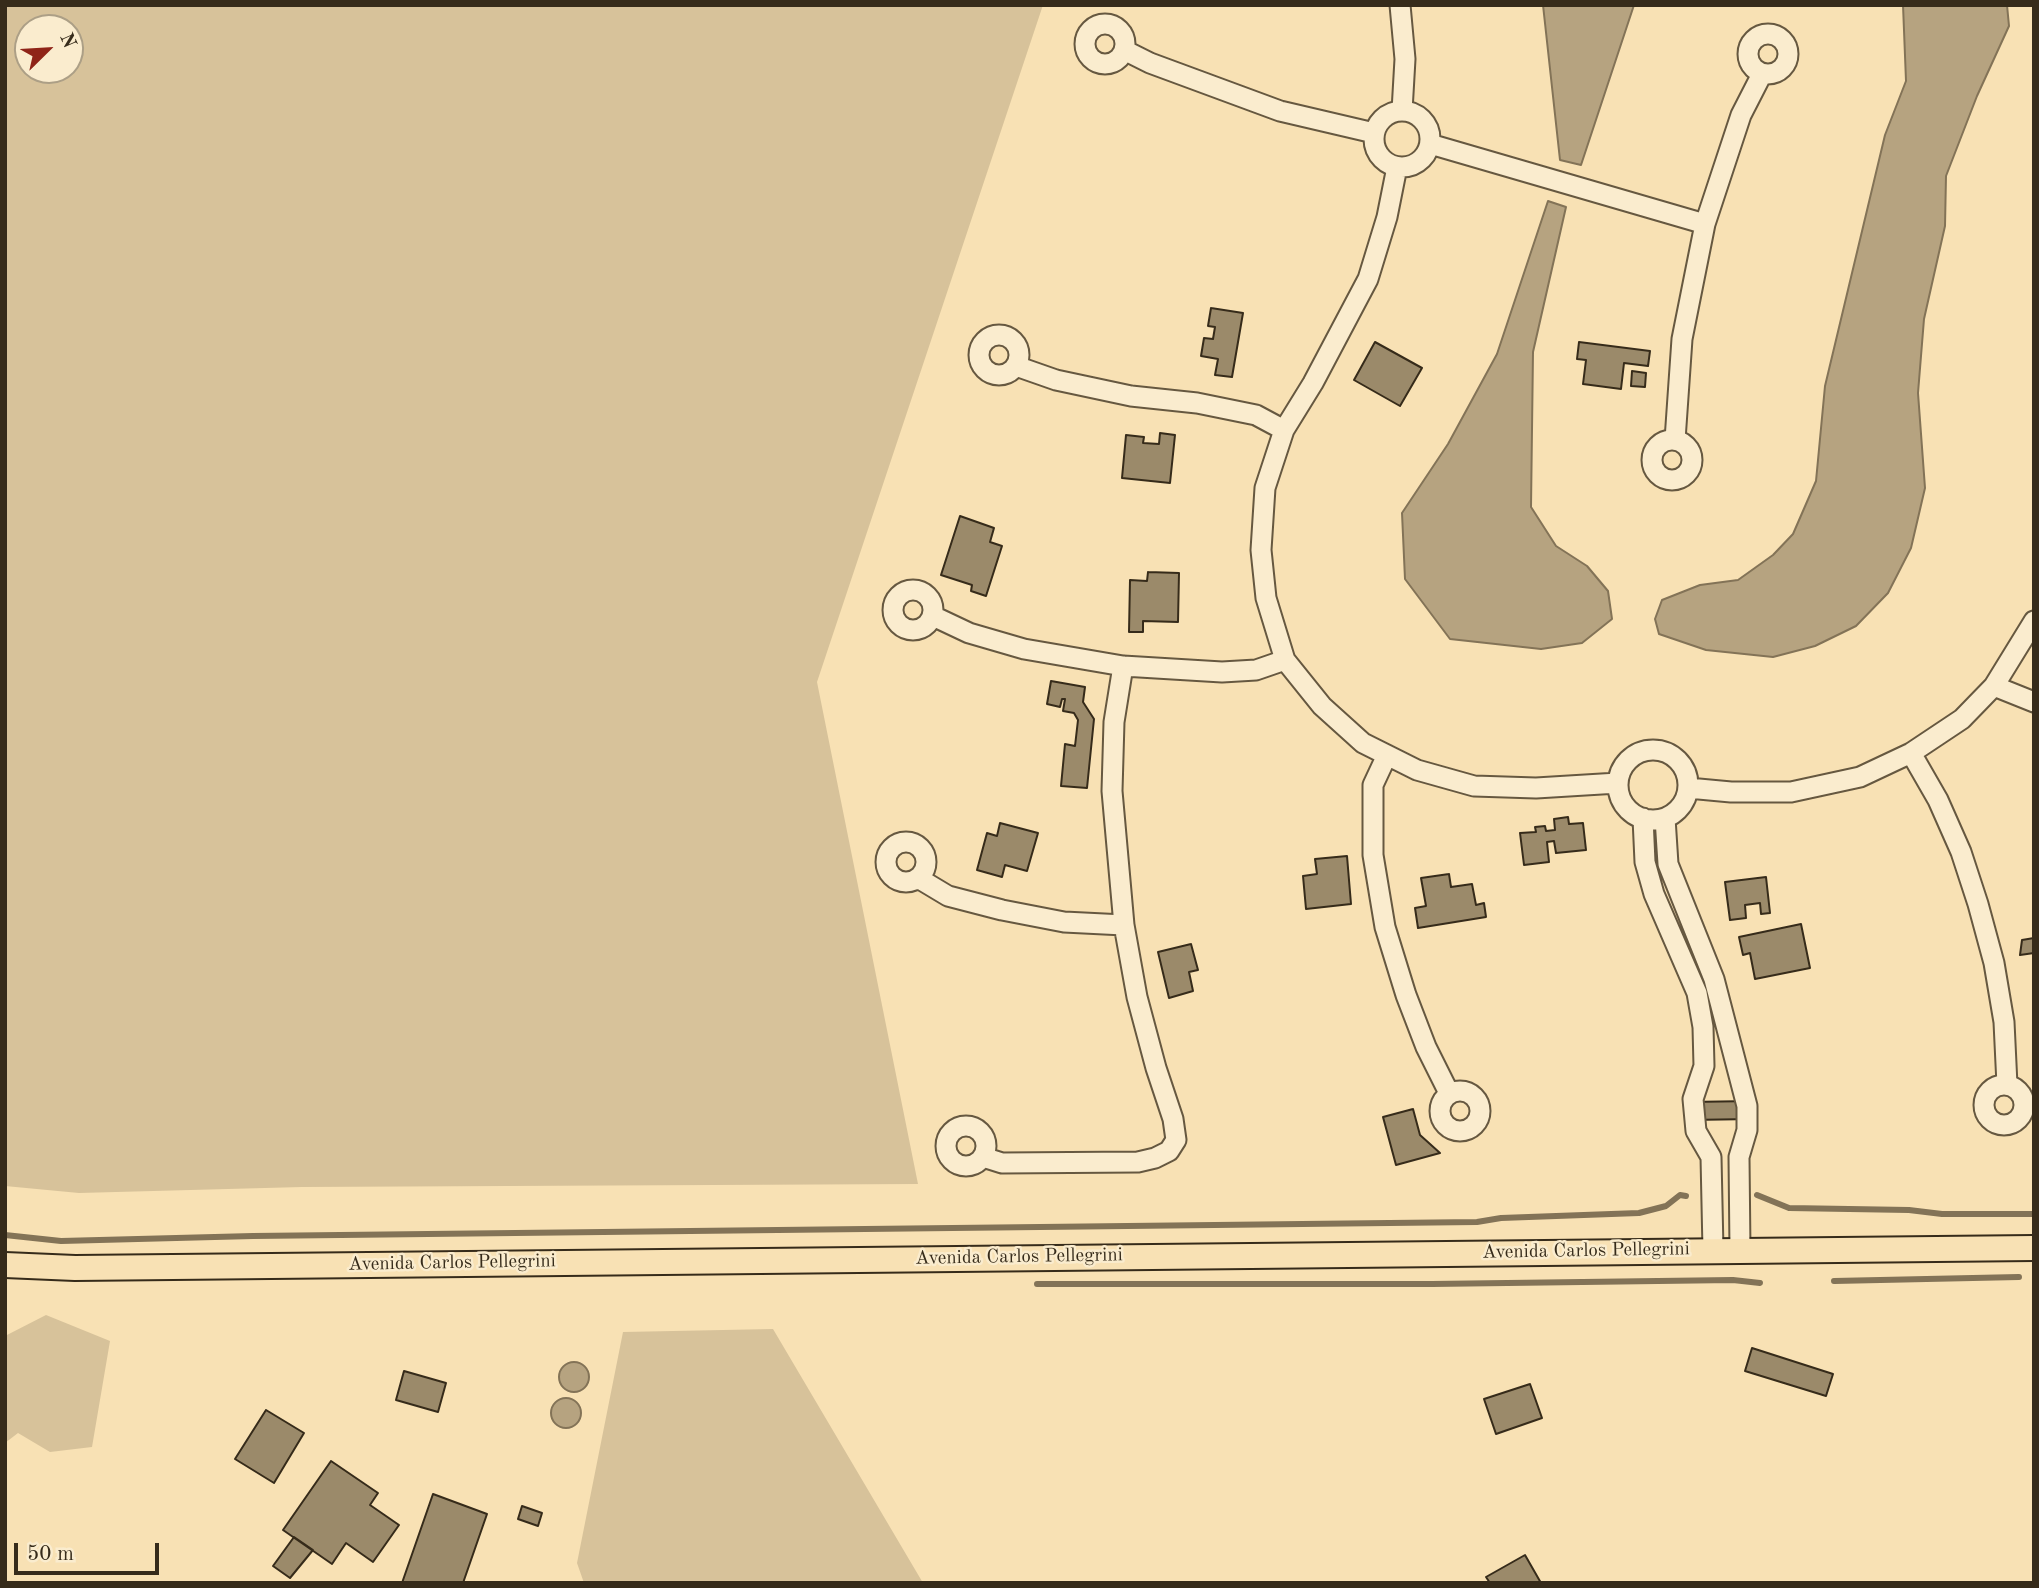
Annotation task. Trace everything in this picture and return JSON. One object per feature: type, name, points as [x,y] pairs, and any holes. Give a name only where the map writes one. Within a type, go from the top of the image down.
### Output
[{"type":"main road","name":"Avenida Carlos Pellegrini","points":[[5,1265],[75,1268],[2034,1248]]},
{"type":"street","points":[[1400,5],[1405,59],[1402,111]]},
{"type":"street","points":[[1124,50],[1150,63],[1280,111],[1374,133]]},
{"type":"street","points":[[1675,440],[1682,339],[1705,224],[1741,115],[1762,74]]},
{"type":"street","points":[[1402,111],[1420,118],[1430,134],[1430,144],[1422,160],[1414,165],[1397,167],[1381,159],[1376,151],[1374,133],[1384,117],[1402,111]]},
{"type":"street","points":[[1430,144],[1705,224]]},
{"type":"street","points":[[1397,167],[1387,217],[1368,279],[1313,383],[1284,430],[1265,488],[1261,550],[1266,598],[1285,660],[1322,706],[1363,743],[1417,770],[1474,786],[1536,788],[1618,783]]},
{"type":"street","points":[[1016,366],[1056,380],[1131,396],[1197,403],[1256,415],[1284,430]]},
{"type":"street","points":[[933,616],[969,633],[1024,649],[1123,666],[1222,672],[1256,670],[1285,660]]},
{"type":"street","points":[[1688,788],[1731,792],[1791,792],[1860,777],[1911,753],[1962,719],[1994,686],[2034,621]]},
{"type":"street","points":[[983,1157],[1002,1163],[1138,1162],[1169,1151],[1176,1140],[1173,1119],[1137,997],[1124,925],[1112,791],[1114,722],[1123,666]]},
{"type":"street","points":[[1994,686],[2034,702]]},
{"type":"street","points":[[1659,750],[1679,761],[1686,771],[1688,788],[1683,804],[1675,813],[1654,820],[1632,813],[1625,805],[1618,783],[1621,772],[1636,754],[1659,750]]},
{"type":"street","points":[[1911,753],[1938,800],[1957,841],[1978,904],[1994,963],[2004,1022],[2007,1085]]},
{"type":"street","points":[[1387,755],[1373,785],[1373,855],[1385,927],[1406,995],[1426,1047],[1449,1093]]},
{"type":"street","points":[[1643,818],[1645,862],[1654,894],[1697,993],[1703,1027],[1704,1066],[1693,1099],[1696,1130],[1711,1157],[1713,1250]]},
{"type":"street","points":[[1665,818],[1668,863],[1714,979],[1746,1106],[1747,1130],[1739,1157],[1740,1250]]},
{"type":"street","points":[[918,878],[948,896],[1002,910],[1064,922],[1124,925]]},
{"type":"street","points":[[1704,1066],[1737,1064]]},
{"type":"street","points":[[1711,1157],[1739,1157]]},
{"type":"shaded area","points":[[5,5],[1043,5],[817,682],[918,1184],[302,1187],[79,1193],[5,1186]]},
{"type":"shaded area","points":[[1543,5],[1634,5],[1581,165],[1560,160]]},
{"type":"shaded area","points":[[1903,5],[2007,5],[2009,26],[1977,96],[1946,176],[1945,226],[1924,319],[1918,393],[1925,488],[1911,548],[1888,593],[1856,626],[1815,646],[1773,657],[1706,650],[1659,634],[1655,619],[1662,600],[1700,585],[1738,580],[1773,555],[1793,534],[1816,481],[1825,386],[1885,135],[1906,81]]},
{"type":"shaded area","points":[[1548,201],[1566,207],[1533,352],[1531,507],[1556,546],[1587,566],[1608,591],[1612,619],[1582,643],[1541,649],[1450,639],[1405,579],[1402,513],[1448,444],[1497,354]]},
{"type":"shaded area","points":[[46,1315],[110,1341],[92,1447],[50,1452],[18,1433],[5,1443],[5,1336]]},
{"type":"shaded area","points":[[773,1329],[923,1583],[584,1583],[577,1563],[623,1332]]},
{"type":"shaded area","points":[[574,1362],[585,1366],[589,1377],[585,1388],[574,1392],[563,1388],[559,1377],[563,1366]]},
{"type":"shaded area","points":[[566,1398],[577,1402],[581,1413],[577,1424],[566,1428],[555,1424],[551,1413],[555,1402]]},
{"type":"building","points":[[1211,308],[1243,313],[1232,377],[1215,375],[1218,359],[1201,356],[1204,338],[1213,339],[1215,327],[1208,326]]},
{"type":"building","points":[[1375,342],[1422,368],[1400,406],[1354,380]]},
{"type":"building","points":[[1579,342],[1650,351],[1648,366],[1624,363],[1621,389],[1583,384],[1586,360],[1577,359]]},
{"type":"building","points":[[1632,371],[1646,373],[1645,387],[1631,386]]},
{"type":"building","points":[[1160,433],[1175,435],[1170,483],[1122,478],[1126,435],[1144,437],[1143,443],[1159,444]]},
{"type":"building","points":[[960,516],[994,528],[990,542],[1002,546],[986,596],[971,591],[972,585],[941,575]]},
{"type":"building","points":[[1148,572],[1179,573],[1178,622],[1143,621],[1143,632],[1129,632],[1130,580],[1147,581]]},
{"type":"building","points":[[1051,681],[1085,687],[1083,702],[1094,719],[1087,788],[1061,786],[1065,744],[1075,746],[1078,720],[1074,713],[1063,711],[1065,699],[1062,699],[1060,707],[1047,704]]},
{"type":"building","points":[[1568,817],[1569,824],[1583,823],[1586,850],[1556,853],[1554,841],[1547,842],[1549,862],[1524,865],[1520,833],[1536,832],[1535,827],[1545,826],[1546,831],[1555,830],[1554,819]]},
{"type":"building","points":[[1000,823],[1038,833],[1027,871],[1005,865],[1002,877],[977,870],[987,833],[997,836]]},
{"type":"building","points":[[1347,856],[1351,904],[1306,909],[1303,876],[1317,874],[1315,859]]},
{"type":"building","points":[[1449,874],[1451,887],[1472,884],[1476,905],[1484,903],[1486,917],[1418,928],[1415,908],[1426,906],[1421,878]]},
{"type":"building","points":[[1766,877],[1770,913],[1761,914],[1760,903],[1745,905],[1746,918],[1730,920],[1725,882]]},
{"type":"building","points":[[1801,924],[1810,968],[1755,979],[1750,953],[1743,955],[1739,937]]},
{"type":"building","points":[[2034,938],[2034,953],[2020,955],[2022,940]]},
{"type":"building","points":[[1191,944],[1198,970],[1189,972],[1193,991],[1169,998],[1158,952]]},
{"type":"building","points":[[1753,1101],[1753,1119],[1689,1120],[1688,1102]]},
{"type":"building","points":[[1413,1109],[1420,1135],[1440,1153],[1396,1165],[1383,1117]]},
{"type":"building","points":[[1752,1348],[1833,1374],[1826,1396],[1745,1371]]},
{"type":"building","points":[[404,1371],[446,1383],[438,1412],[396,1400]]},
{"type":"building","points":[[1530,1384],[1542,1418],[1496,1434],[1484,1399]]},
{"type":"building","points":[[266,1410],[304,1433],[274,1483],[235,1459]]},
{"type":"building","points":[[331,1461],[378,1493],[370,1505],[399,1525],[373,1562],[346,1543],[332,1564],[283,1530]]},
{"type":"building","points":[[433,1494],[487,1514],[463,1583],[402,1583]]},
{"type":"building","points":[[522,1506],[542,1513],[538,1526],[518,1519]]},
{"type":"building","points":[[294,1537],[313,1550],[290,1578],[273,1566]]},
{"type":"building","points":[[1525,1555],[1541,1583],[1490,1583],[1486,1577]]},
{"type":"waterway","points":[[5,1235],[61,1241],[253,1236],[1477,1222],[1501,1218],[1639,1213],[1666,1206],[1680,1195],[1686,1196]]},
{"type":"waterway","points":[[1757,1195],[1789,1208],[1909,1210],[1942,1214],[2034,1214]]},
{"type":"waterway","points":[[1834,1281],[2019,1277]]},
{"type":"waterway","points":[[1037,1284],[1432,1284],[1733,1280],[1760,1283]]}]
